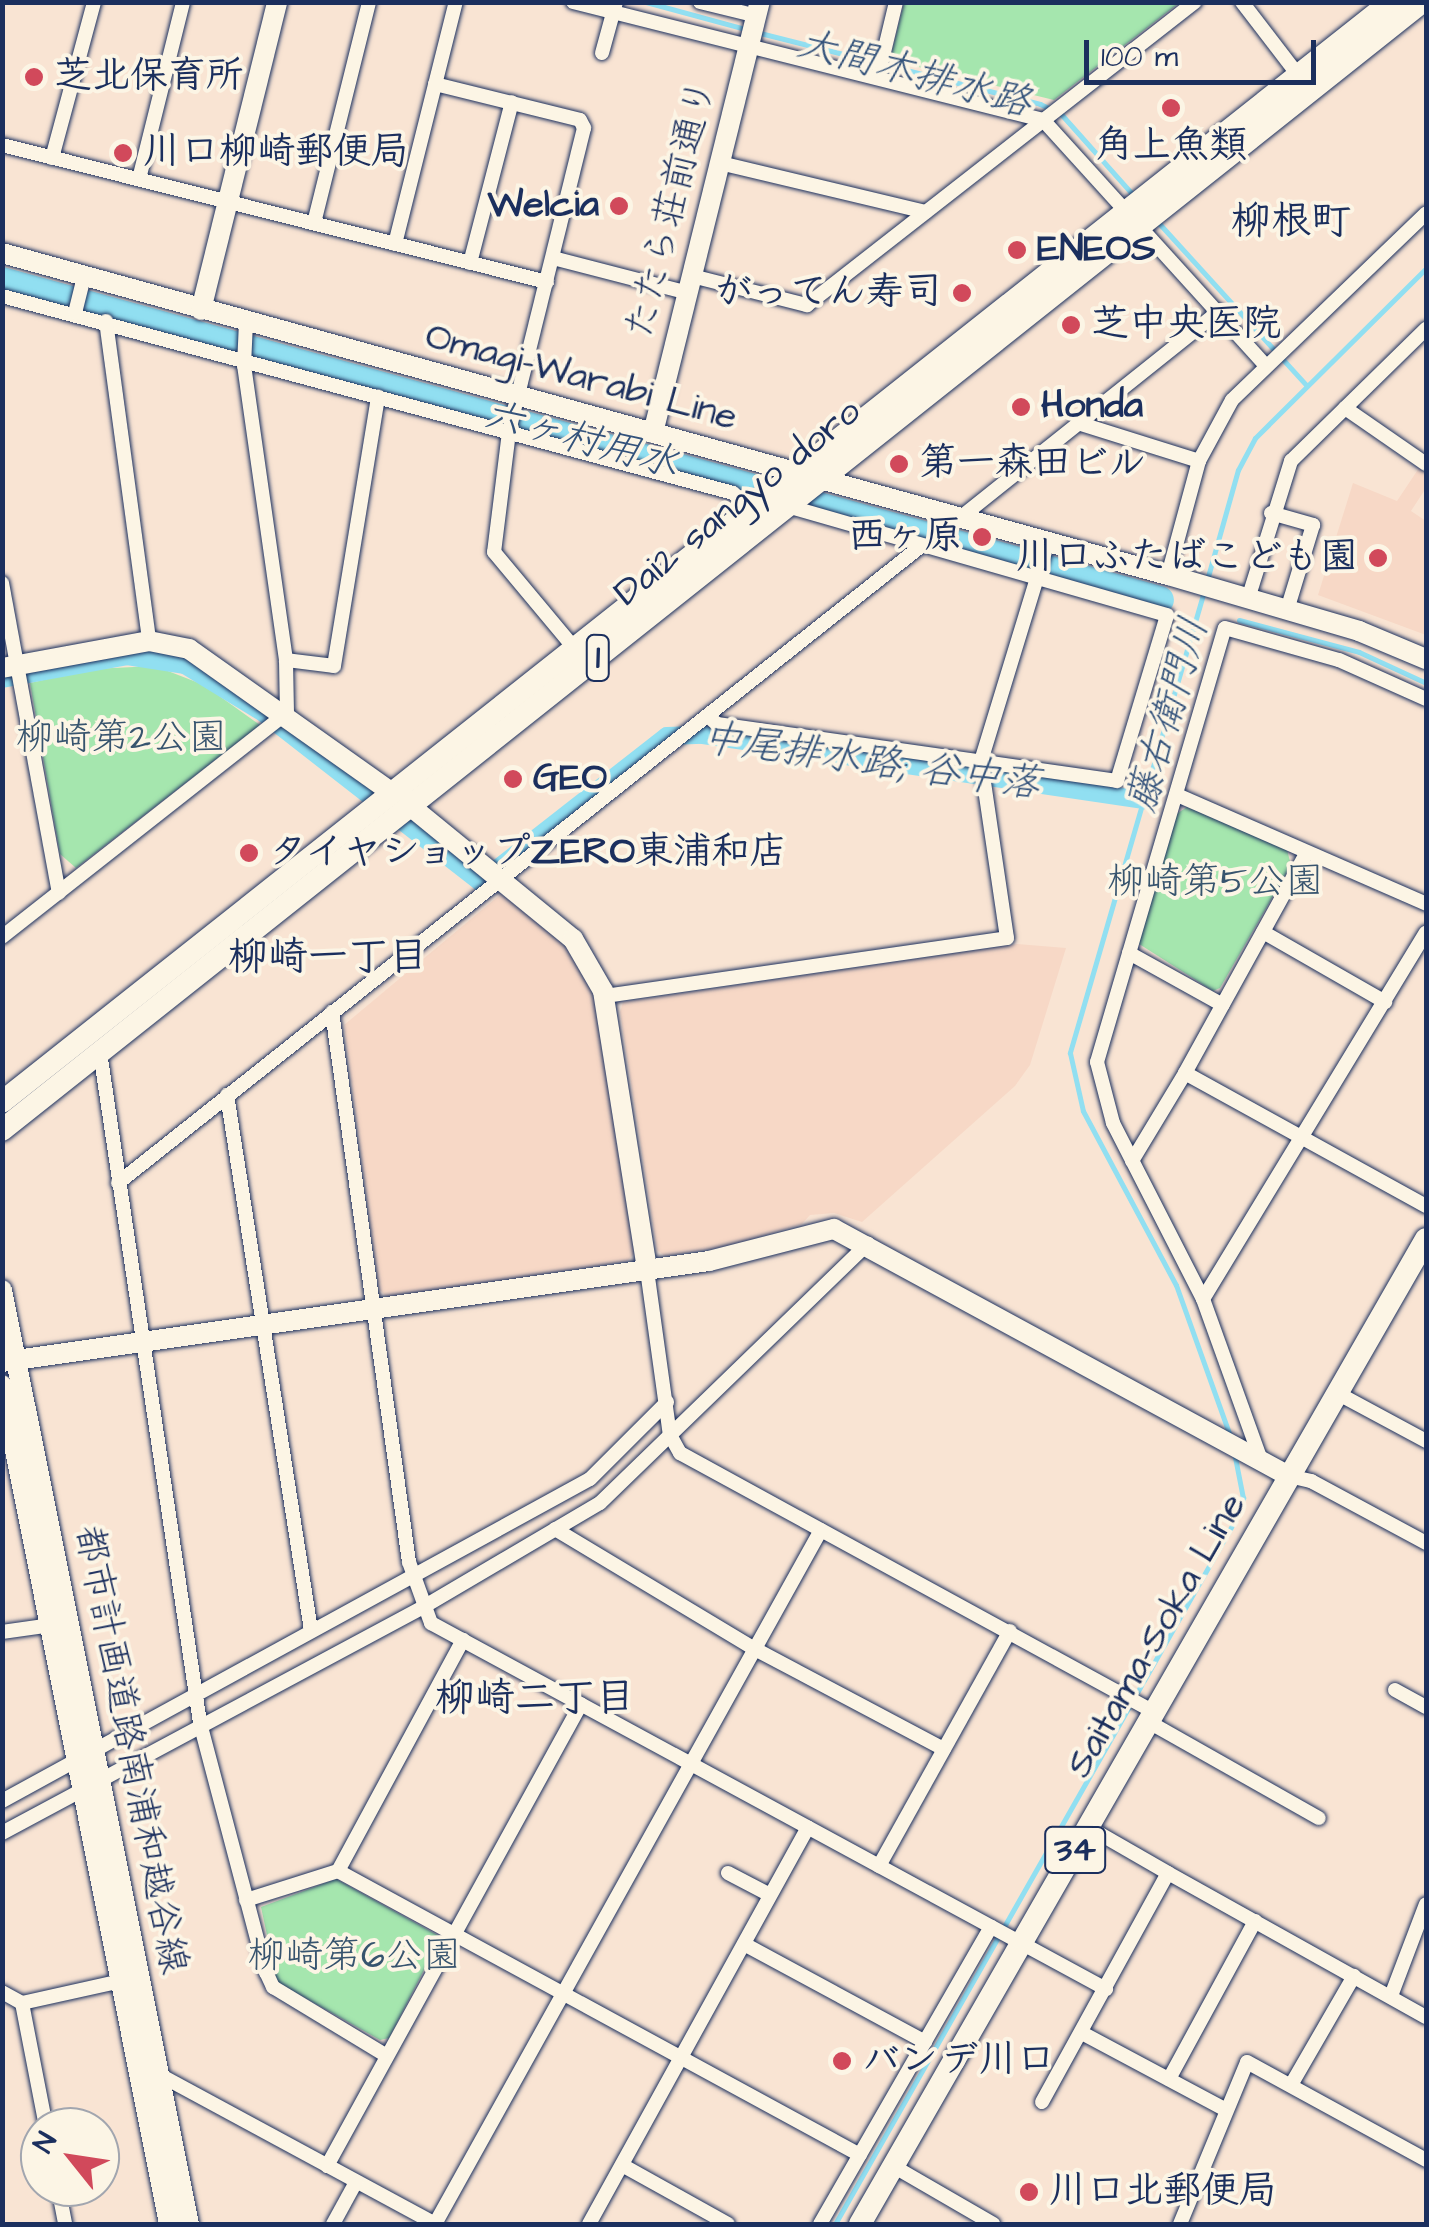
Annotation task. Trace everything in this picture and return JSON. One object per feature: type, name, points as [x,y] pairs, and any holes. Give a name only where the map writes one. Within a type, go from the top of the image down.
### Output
[{"type":"main road","name":"Dai2 sangyo doro","points":[[2,1130],[100,1052],[574,650],[780,501],[824,481],[1298,75],[1391,2]]},
{"type":"main road","name":"Dai2 sangyo doro","points":[[2,1102],[391,807],[780,501],[796,473],[1424,3]]},
{"type":"main road","name":"Saitama-Soka Line","points":[[860,2224],[1088,1827],[1147,1713],[1425,1244]]},
{"type":"street","points":[[52,158],[94,2]]},
{"type":"street","points":[[139,179],[183,2]]},
{"type":"street","points":[[201,310],[277,2]]},
{"type":"street","points":[[314,223],[369,2]]},
{"type":"street","points":[[395,244],[456,2]]},
{"type":"street","points":[[572,2],[754,25]]},
{"type":"street","points":[[700,2],[754,25],[880,68],[1045,118],[1140,213],[1265,365]]},
{"type":"street","points":[[880,68],[896,2]]},
{"type":"street","points":[[553,258],[807,305],[1194,2]]},
{"type":"street","points":[[1242,2],[1298,75]]},
{"type":"street","points":[[602,53],[614,8]]},
{"type":"street","name":"たたら荘前通り","points":[[653,434],[754,25]]},
{"type":"street","points":[[435,84],[580,120],[584,128],[509,432],[494,552],[574,650]]},
{"type":"street","points":[[470,262],[512,102]]},
{"type":"street","points":[[2,145],[546,282]]},
{"type":"street","points":[[720,163],[925,212]]},
{"type":"street","points":[[1176,578],[1199,461],[1218,420],[1265,365],[1426,213]]},
{"type":"street","name":"Omagi-Warabi Line","points":[[2,253],[1176,578],[1288,610],[1426,659]]},
{"type":"street","points":[[75,314],[84,278]]},
{"type":"street","points":[[2,296],[244,358],[733,493],[780,501],[920,547],[1167,615],[1117,782],[717,724],[708,716]]},
{"type":"street","points":[[960,518],[1220,311]]},
{"type":"street","points":[[106,321],[149,641]]},
{"type":"street","points":[[246,322],[244,358],[286,660],[287,713]]},
{"type":"street","points":[[1239,596],[1291,462],[1426,329]]},
{"type":"street","points":[[286,660],[334,666],[378,396]]},
{"type":"street","points":[[1345,408],[1426,464]]},
{"type":"street","points":[[1078,424],[1199,461]]},
{"type":"street","points":[[1272,513],[1313,525],[1288,610]]},
{"type":"street","points":[[604,996],[1007,938],[981,762],[1048,542]]},
{"type":"street","points":[[118,1183],[920,547]]},
{"type":"street","points":[[2,583],[15,674],[59,892]]},
{"type":"street","points":[[1253,1456],[1203,1300],[1112,1124],[1098,1062],[1225,628],[1339,660],[1426,699]]},
{"type":"street","points":[[15,674],[149,641],[213,660],[287,713],[391,807],[480,862],[573,939],[604,996],[670,1435],[680,1453],[1123,1695],[1319,1818]]},
{"type":"street","points":[[2,936],[287,713]]},
{"type":"street","points":[[1177,795],[1426,904]]},
{"type":"street","points":[[1132,1161],[1185,1074],[1306,854]]},
{"type":"street","points":[[1263,932],[1385,1002]]},
{"type":"street","points":[[1203,1300],[1426,932]]},
{"type":"street","points":[[1130,954],[1223,1005]]},
{"type":"street","points":[[332,1012],[413,1572],[431,1622],[1106,1989]]},
{"type":"street","points":[[100,1052],[200,1723],[246,1900],[273,1987],[387,2056]]},
{"type":"street","points":[[1185,1074],[1426,1206]]},
{"type":"street","points":[[228,1095],[311,1630]]},
{"type":"street","points":[[10,1361],[647,1270],[769,1247],[820,1228],[868,1243],[1289,1476],[1311,1481],[1426,1543]]},
{"type":"street","points":[[2,1834],[200,1723],[425,1606],[600,1502],[868,1243]]},
{"type":"street","name":"都市計画道路南浦和越谷線","points":[[2,1290],[10,1361],[169,2224]]},
{"type":"street","name":"都市計画道路南浦和越谷線","points":[[2,1385],[52,1626],[86,1757]]},
{"type":"street","points":[[1337,1393],[1426,1441]]},
{"type":"street","points":[[2,1801],[198,1696],[413,1572],[590,1480],[667,1402]]},
{"type":"street","points":[[555,1529],[569,1544],[944,1749]]},
{"type":"street","points":[[158,2074],[435,2224],[565,1994],[688,1762],[821,1530]]},
{"type":"street","points":[[2,1632],[52,1626]]},
{"type":"street","points":[[879,1866],[1010,1631]]},
{"type":"street","points":[[246,1900],[338,1871],[463,1640]]},
{"type":"street","points":[[1395,1690],[1426,1708]]},
{"type":"street","points":[[327,2166],[581,1704]]},
{"type":"street","name":"都市計画道路南浦和越谷線","points":[[91,1787],[189,2224]]},
{"type":"street","points":[[1088,1827],[1426,2016]]},
{"type":"street","points":[[590,2224],[808,1828]]},
{"type":"street","points":[[338,1871],[860,2155]]},
{"type":"street","points":[[728,1873],[770,1895]]},
{"type":"street","points":[[1042,2102],[1168,1873]]},
{"type":"street","points":[[1391,1996],[1426,1904]]},
{"type":"street","points":[[1170,2080],[1255,1921]]},
{"type":"street","points":[[820,2224],[991,1927]]},
{"type":"street","points":[[744,1944],[925,2042]]},
{"type":"street","points":[[1291,2086],[1354,1976]]},
{"type":"street","points":[[2,1992],[22,2003],[122,1981]]},
{"type":"street","points":[[22,2003],[42,2107]]},
{"type":"street","points":[[1082,2033],[1226,2110]]},
{"type":"street","points":[[1180,2224],[1247,2062],[1426,2160]]},
{"type":"street","points":[[622,2166],[728,2224]]},
{"type":"street","points":[[893,2166],[994,2224]]},
{"type":"street","points":[[333,2224],[356,2182]]},
{"type":"shaded area","name":"川口ふたばこども園","points":[[1419,468],[1426,472],[1426,488],[1411,511],[1426,521],[1426,635],[1318,595],[1353,483],[1397,501]]},
{"type":"shaded area","points":[[501,894],[568,947],[598,994],[637,1251],[627,1261],[389,1299],[379,1289],[344,1025]]},
{"type":"shaded area","points":[[1017,944],[1066,948],[1030,1065],[1015,1086],[862,1222],[834,1213],[810,1215],[802,1224],[729,1246],[665,1256],[657,1250],[620,1012],[623,1002]]},
{"type":"green space","points":[[904,2],[1179,3],[1054,100],[890,60]]},
{"type":"green space","name":"柳崎第2公園","points":[[155,666],[204,685],[260,725],[76,868],[60,854],[30,683],[92,669]]},
{"type":"green space","name":"柳崎第5公園","points":[[1187,807],[1287,850],[1291,865],[1220,988],[1213,991],[1136,942],[1175,815]]},
{"type":"green space","name":"柳崎第6公園","points":[[336,1879],[441,1937],[389,2038],[380,2040],[277,1982],[261,1907]]},
{"type":"waterway","name":"大間木排水路","points":[[646,2],[749,30]]},
{"type":"waterway","name":"大間木排水路","points":[[760,33],[1040,104],[1061,114],[1135,197]]},
{"type":"waterway","name":"大間木排水路","points":[[1156,220],[1306,385]]},
{"type":"waterway","name":"藤右衛門川","points":[[1207,580],[1238,470],[1255,438],[1426,268]]},
{"type":"waterway","name":"六ヶ村用水","points":[[2,281],[1160,600]]},
{"type":"waterway","name":"藤右衛門川","points":[[1204,591],[1070,1053],[1083,1111],[1176,1285],[1230,1436]]},
{"type":"waterway","name":"六ヶ村用水","points":[[1239,620],[1359,652],[1426,683]]},
{"type":"waterway","name":"中尾排水路; 谷中落","points":[[2,679],[127,656],[185,665],[262,712],[480,882],[667,736],[703,735],[1144,800]]},
{"type":"waterway","points":[[835,2224],[1234,1522],[1243,1498],[1234,1452]]},
{"type":"place","name":"芝北保育所","points":[[34,77]]},
{"type":"place","name":"角上魚類","points":[[1171,108]]},
{"type":"place","name":"川口柳崎郵便局","points":[[123,153]]},
{"type":"place","name":"Welcia","points":[[619,206]]},
{"type":"place","name":"ENEOS","points":[[1017,250]]},
{"type":"place","name":"がってん寿司","points":[[962,293]]},
{"type":"place","name":"芝中央医院","points":[[1071,325]]},
{"type":"place","name":"Honda","points":[[1021,407]]},
{"type":"place","name":"第一森田ビル","points":[[899,464]]},
{"type":"place","name":"西ヶ原","points":[[982,537]]},
{"type":"place","name":"川口ふたばこども園","points":[[1378,558]]},
{"type":"place","name":"GEO","points":[[513,779]]},
{"type":"place","name":"タイヤショップZERO東浦和店","points":[[249,853]]},
{"type":"place","name":"バンデ川口","points":[[842,2061]]},
{"type":"place","name":"川口北郵便局","points":[[1029,2192]]},
{"type":"district","name":"柳根町","points":[[1291,222]]},
{"type":"district","name":"柳崎一丁目","points":[[328,958]]},
{"type":"district","name":"柳崎二丁目","points":[[535,1699]]}]
